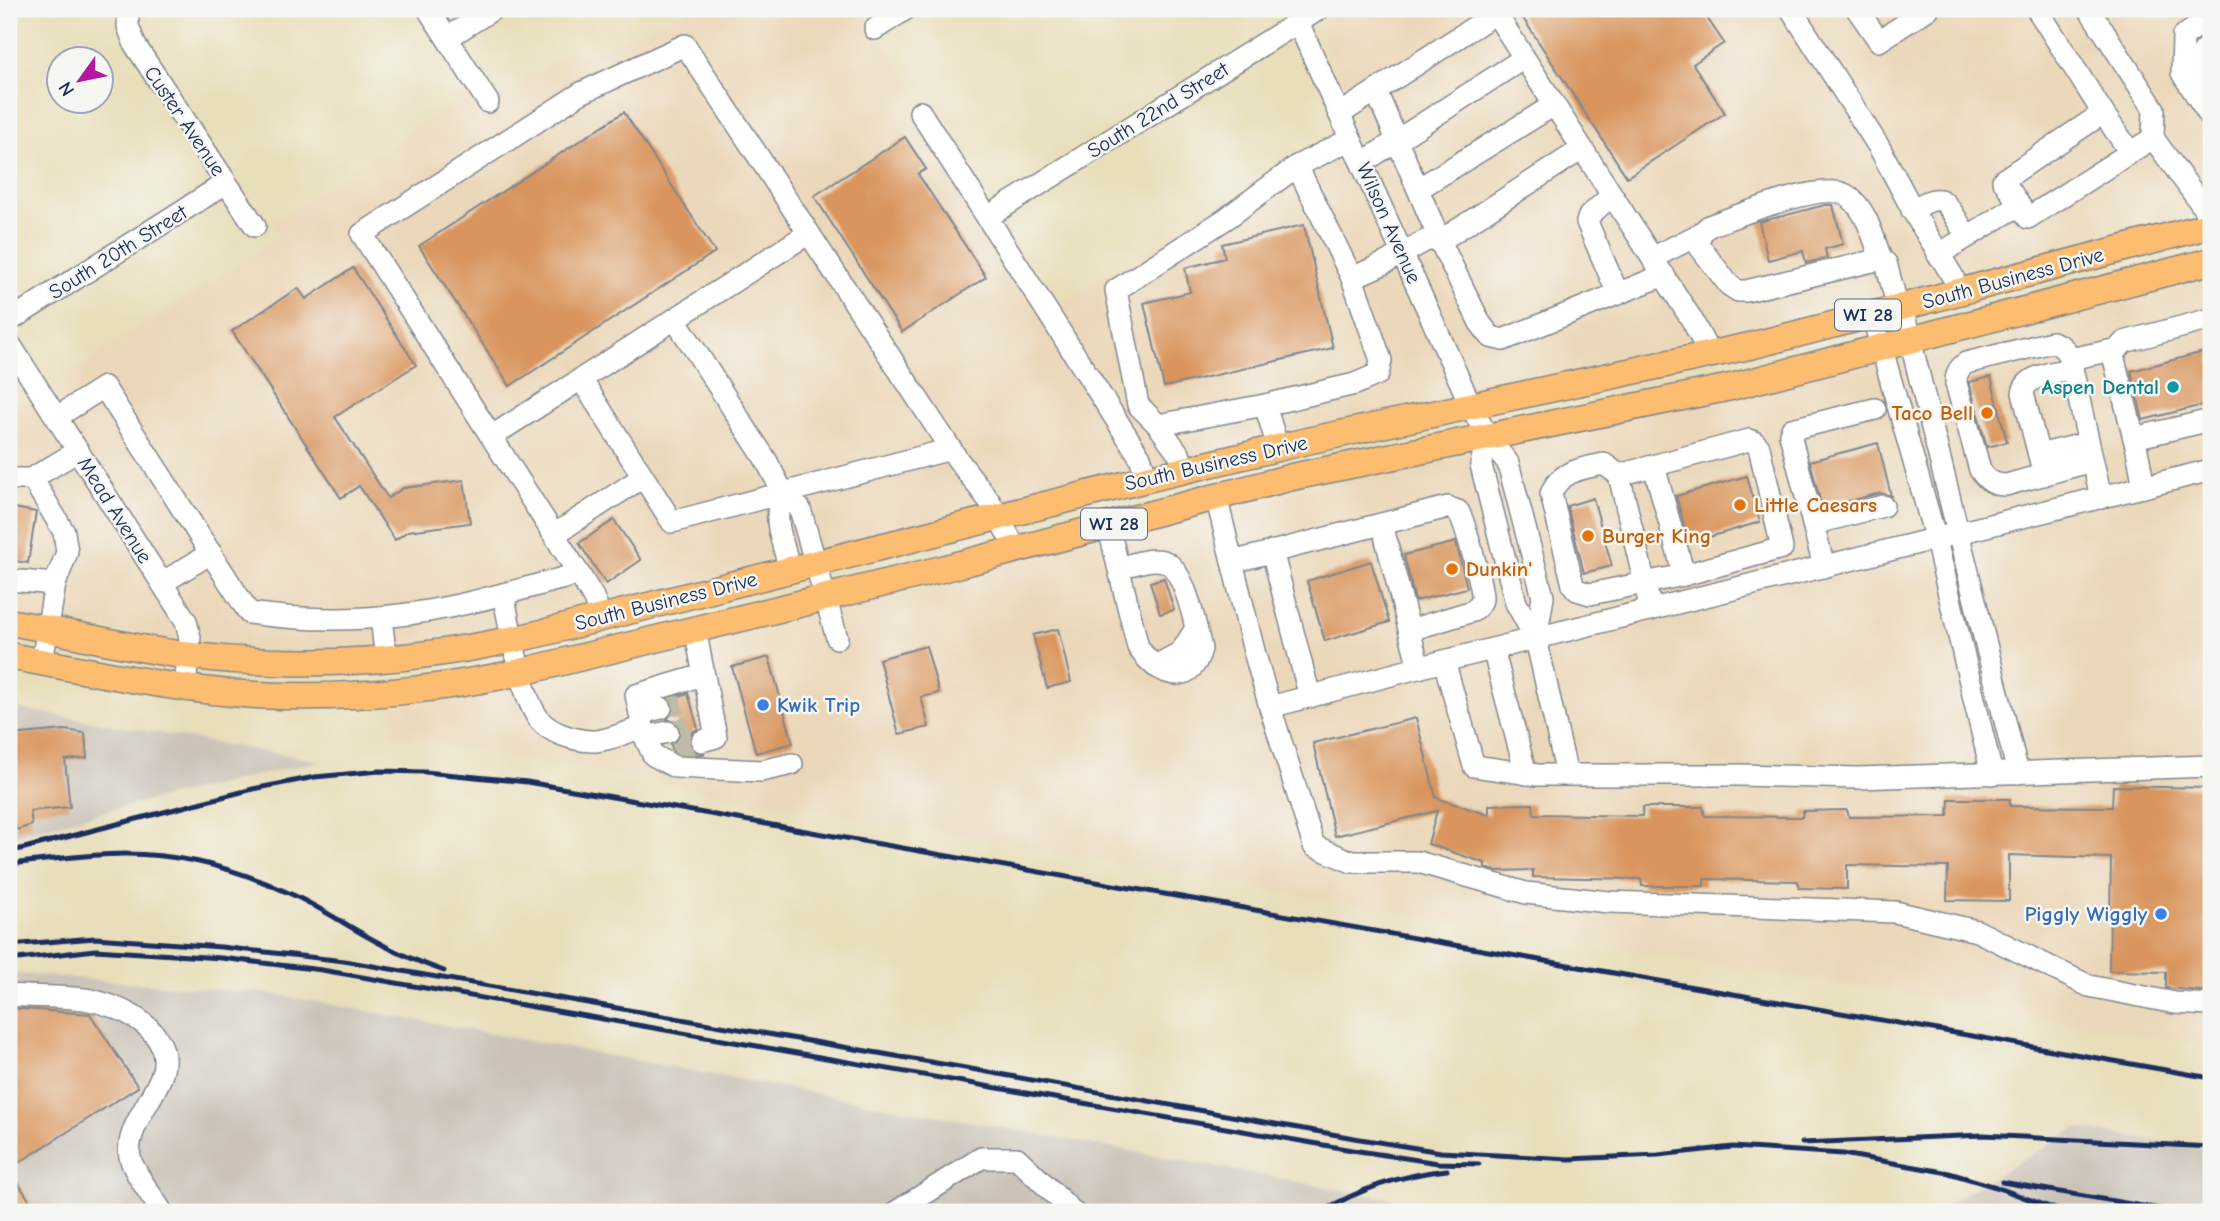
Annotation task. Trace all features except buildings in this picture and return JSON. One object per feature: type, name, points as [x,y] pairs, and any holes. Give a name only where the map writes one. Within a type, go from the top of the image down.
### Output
[{"type":"main road","name":"South Business Drive","points":[[9,622],[189,655],[274,662],[356,662],[465,650],[1147,479],[1710,355],[1900,308],[2211,225]]},
{"type":"main road","name":"South Business Drive","points":[[9,656],[255,695],[349,695],[452,686],[521,672],[825,597],[1292,477],[1731,387],[2211,261]]},
{"type":"street","points":[[428,9],[488,102]]},
{"type":"street","points":[[447,38],[493,9]]},
{"type":"street","points":[[875,29],[906,9]]},
{"type":"street","name":"South 22nd Street","points":[[997,211],[1295,15],[1319,9]]},
{"type":"street","points":[[1791,9],[1879,147],[1912,210],[1953,277],[1957,293]]},
{"type":"street","points":[[1857,9],[1879,41],[1928,9]]},
{"type":"street","points":[[2037,9],[2130,152]]},
{"type":"street","points":[[2089,9],[2154,109],[2153,138],[2202,205],[2211,225]]},
{"type":"street","name":"Custer Avenue","points":[[127,10],[128,26],[135,45],[255,226]]},
{"type":"street","points":[[1340,114],[1494,11],[1658,267],[1710,355]]},
{"type":"street","name":"Wilson Avenue","points":[[1295,15],[1471,406],[1487,436],[1508,463],[1543,597],[1536,639]]},
{"type":"street","points":[[2211,18],[2182,36],[2182,73],[2211,118]]},
{"type":"street","points":[[2209,79],[2200,73],[2198,63],[2201,54],[2211,44]]},
{"type":"street","points":[[601,618],[593,597],[555,534],[362,234],[559,107],[602,82],[685,45],[951,449],[999,517],[1016,549]]},
{"type":"street","points":[[1362,163],[1524,58]]},
{"type":"street","points":[[1376,91],[1440,242],[1480,323],[1491,337],[1503,340],[1618,294],[1658,267],[1709,226],[1807,194],[1844,193],[1868,221],[1881,259],[1886,263],[1911,341],[2018,773]]},
{"type":"street","points":[[1418,189],[1554,104]]},
{"type":"street","points":[[920,112],[1140,457],[1147,479]]},
{"type":"street","points":[[2103,113],[2003,180],[2028,218],[2153,138]]},
{"type":"street","points":[[1185,470],[1179,454],[1158,425],[1138,405],[1116,290],[1227,218],[1297,166],[1351,139]]},
{"type":"street","points":[[1440,242],[1582,149]]},
{"type":"street","points":[[1158,425],[1265,405],[1355,384],[1378,374],[1381,360],[1352,278],[1297,166]]},
{"type":"street","name":"South 20th Street","points":[[9,321],[226,183]]},
{"type":"street","points":[[1612,195],[1589,216],[1587,222],[1618,294]]},
{"type":"street","points":[[1912,210],[1931,200],[1941,200],[1967,237]]},
{"type":"street","points":[[1938,255],[2020,205]]},
{"type":"street","points":[[492,436],[809,233]]},
{"type":"street","points":[[1700,234],[1699,246],[1729,285],[1738,291],[1881,259]]},
{"type":"street","points":[[1352,278],[1425,241],[1433,239],[1440,242]]},
{"type":"street","points":[[1871,314],[1936,540],[1992,774]]},
{"type":"street","points":[[675,319],[766,460],[783,493],[800,509],[836,638]]},
{"type":"street","points":[[2144,487],[2113,355],[2124,342],[2211,319]]},
{"type":"street","points":[[2090,452],[2042,465],[2006,485],[1997,485],[1987,480],[1980,470],[1956,383],[1960,368],[1966,363],[2052,342],[2066,350],[2101,498]]},
{"type":"street","name":"Mead Avenue","points":[[9,343],[189,628],[185,686]]},
{"type":"street","points":[[2042,465],[2023,393],[2025,385],[2030,380],[2071,364],[2118,349]]},
{"type":"street","points":[[581,379],[672,522],[951,449]]},
{"type":"street","points":[[57,417],[104,387],[249,613],[284,618],[381,617],[440,608],[579,574]]},
{"type":"street","points":[[1265,405],[1278,448]]},
{"type":"street","points":[[1825,567],[1790,434],[1792,429],[1875,409]]},
{"type":"street","points":[[2134,438],[2211,420]]},
{"type":"street","points":[[1619,475],[1749,440],[1754,442],[1759,447],[1790,576]]},
{"type":"street","points":[[9,479],[33,478],[78,451]]},
{"type":"street","points":[[1651,610],[1644,583],[1619,475],[1604,464],[1570,472],[1554,486],[1551,494],[1573,585],[1577,590],[1590,594],[1644,583],[1684,575],[1782,548]]},
{"type":"street","points":[[1654,466],[1684,575]]},
{"type":"street","points":[[1270,707],[2211,470]]},
{"type":"street","points":[[555,534],[643,477]]},
{"type":"street","points":[[33,478],[64,532],[67,552],[55,584],[42,662]]},
{"type":"street","points":[[783,493],[776,516],[790,569]]},
{"type":"street","points":[[1216,496],[1270,707],[1314,846],[1352,862],[1418,862],[1526,893],[1609,902],[1895,912],[1977,931],[2089,986],[2175,1003],[2211,1005]]},
{"type":"street","points":[[1813,524],[1882,506]]},
{"type":"street","points":[[1232,562],[1448,507],[1458,511],[1462,519],[1483,596],[1473,611],[1410,631]]},
{"type":"street","points":[[1382,524],[1419,668]]},
{"type":"street","points":[[1108,525],[1138,647],[1145,658],[1163,672],[1185,673],[1193,666],[1201,649],[1179,576],[1171,565],[1161,560],[1119,568]]},
{"type":"street","points":[[1272,551],[1310,696]]},
{"type":"street","points":[[162,583],[211,553]]},
{"type":"street","points":[[9,580],[55,584]]},
{"type":"street","points":[[503,594],[525,692],[539,719],[565,736],[593,741],[654,735]]},
{"type":"street","points":[[381,617],[386,660]]},
{"type":"street","points":[[695,629],[703,675],[699,699],[719,769]]},
{"type":"street","points":[[1536,639],[1567,775]]},
{"type":"street","points":[[1493,649],[1526,774]]},
{"type":"street","points":[[1444,662],[1474,766],[1526,774],[1858,778],[2211,766]]},
{"type":"street","points":[[703,675],[636,695],[654,735],[675,767],[761,771],[792,764]]},
{"type":"street","points":[[654,735],[661,708]]},
{"type":"street","points":[[9,996],[85,999],[127,1012],[155,1033],[164,1053],[163,1073],[129,1138],[130,1160],[162,1212]]},
{"type":"street","points":[[896,1212],[981,1158],[1017,1158],[1073,1212]]},
{"type":"shaded area","points":[[689,9],[861,9],[1056,305],[1359,117],[1322,34],[1326,19],[1342,9],[2211,9],[2211,213],[1736,336],[463,642],[258,653],[9,615],[9,412],[280,237],[272,223],[467,94],[479,111],[575,47],[582,57]]},
{"type":"shaded area","points":[[2211,270],[2211,1047],[1979,1006],[1478,926],[393,736],[392,706],[495,691],[1144,526],[1439,458]]},
{"type":"shaded area","points":[[9,707],[320,761],[106,811],[9,837]]},
{"type":"shaded area","points":[[9,973],[274,994],[1462,1212],[9,1212]]},
{"type":"shaded area","points":[[2077,1128],[2211,1150],[2211,1212],[1933,1212]]},
{"type":"tunnel","points":[[661,708],[690,701]]},
{"type":"tunnel","points":[[668,732],[696,724]]},
{"type":"tunnel","points":[[673,749],[702,741]]},
{"type":"railway","points":[[9,852],[253,789],[315,777],[379,771],[425,772],[527,782],[2211,1078]]},
{"type":"railway","points":[[19,863],[126,854],[168,857],[210,865],[291,894],[392,950],[444,971]]},
{"type":"railway","points":[[9,945],[95,938],[221,947],[344,961],[1441,1152],[1569,1159],[1658,1155],[1733,1147],[1843,1154],[1949,1173],[2063,1212]]},
{"type":"railway","points":[[9,960],[95,950],[221,958],[322,970],[1352,1150],[1438,1163],[1479,1164]]},
{"type":"railway","points":[[1802,1143],[1983,1135],[2211,1147]]},
{"type":"railway","points":[[1321,1212],[1382,1184],[1447,1170]]},
{"type":"railway","points":[[2002,1182],[2178,1212]]},
{"type":"place","name":"Aspen Dental","points":[[2173,387]]},
{"type":"place","name":"Taco Bell","points":[[1987,413]]},
{"type":"place","name":"Little Caesars","points":[[1740,505]]},
{"type":"place","name":"Burger King","points":[[1588,536]]},
{"type":"place","name":"Dunkin'","points":[[1452,569]]},
{"type":"place","name":"Kwik Trip","points":[[763,705]]},
{"type":"place","name":"Piggly Wiggly","points":[[2161,914]]}]
